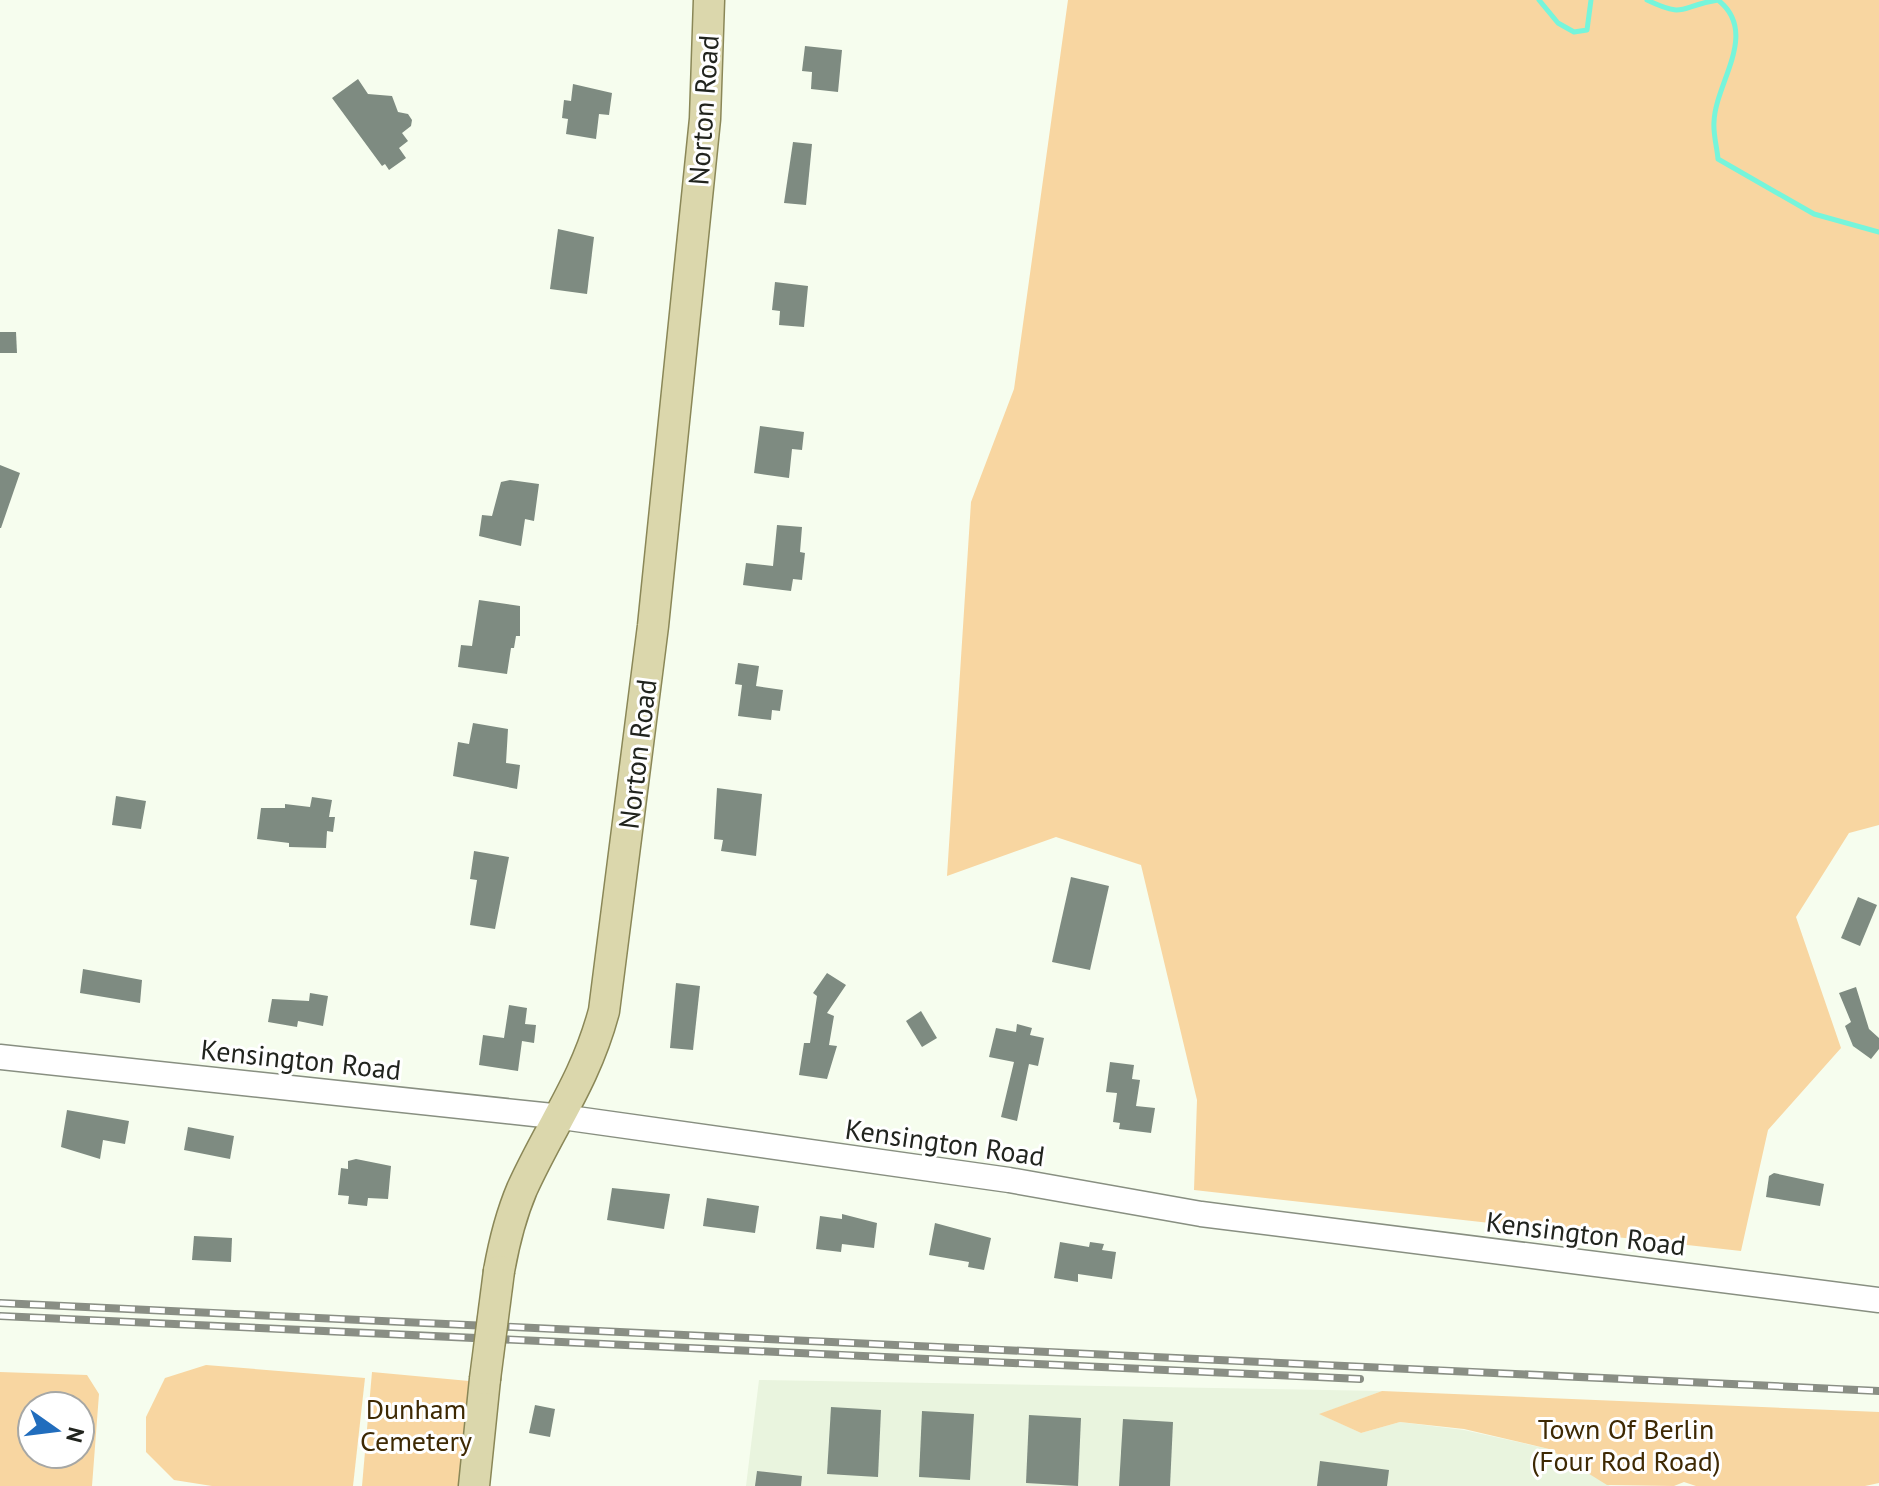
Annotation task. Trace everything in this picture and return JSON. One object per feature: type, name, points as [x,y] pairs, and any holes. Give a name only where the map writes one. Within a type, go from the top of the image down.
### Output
[{"type":"main road","name":"Norton Road","points":[[474,1486],[499,1271],[517,1202],[594,1049],[604,1011],[638,752],[705,119],[709,0]]},
{"type":"street","name":"Kensington Road","points":[[0,1057],[562,1117],[1009,1180],[1201,1214],[1879,1300]]},
{"type":"shaded area","points":[[759,1380],[1382,1391],[1320,1414],[1361,1433],[1400,1422],[1464,1430],[1549,1449],[1610,1486],[746,1486]]},
{"type":"green space","points":[[1068,0],[1879,0],[1879,825],[1849,833],[1796,917],[1841,1048],[1768,1130],[1741,1251],[1194,1190],[1197,1100],[1141,865],[1056,837],[947,876],[971,502],[1014,389]]},
{"type":"green space","points":[[206,1365],[365,1378],[353,1486],[212,1486],[174,1480],[146,1452],[146,1417],[165,1378]]},
{"type":"green space","points":[[0,1372],[87,1375],[99,1394],[96,1433],[96,1390],[16,1390],[16,1470],[93,1470],[92,1486],[0,1486]]},
{"type":"green space","name":"Dunham Cemetery","points":[[372,1372],[469,1381],[458,1486],[362,1486]]},
{"type":"green space","name":"Town Of Berlin (Four Rod Road)","points":[[1382,1391],[1879,1412],[1879,1483],[1865,1486],[1696,1486],[1684,1482],[1674,1486],[1607,1485],[1549,1449],[1464,1429],[1400,1422],[1361,1433],[1319,1414]]},
{"type":"building","points":[[805,46],[842,50],[838,92],[811,89],[812,72],[802,71]]},
{"type":"building","points":[[358,79],[368,94],[392,96],[398,112],[408,114],[412,120],[411,126],[402,133],[408,141],[399,148],[406,158],[389,170],[385,164],[382,166],[332,98]]},
{"type":"building","points":[[573,84],[612,93],[609,115],[599,114],[596,139],[566,134],[568,119],[562,118],[564,100],[571,101]]},
{"type":"building","points":[[793,142],[812,144],[806,205],[784,203]]},
{"type":"building","points":[[558,229],[594,237],[587,294],[550,289]]},
{"type":"building","points":[[775,282],[808,286],[804,327],[779,325],[780,311],[772,310]]},
{"type":"building","points":[[0,332],[16,332],[17,353],[0,353]]},
{"type":"building","points":[[760,426],[804,432],[802,450],[792,449],[789,478],[754,473]]},
{"type":"building","points":[[0,465],[20,473],[1,528],[0,528]]},
{"type":"building","points":[[510,480],[539,484],[534,521],[525,519],[521,546],[479,536],[482,515],[492,516],[501,482]]},
{"type":"building","points":[[777,525],[802,527],[800,552],[805,553],[802,580],[793,579],[791,591],[743,585],[746,563],[773,566]]},
{"type":"building","points":[[479,600],[520,606],[520,636],[516,636],[514,648],[511,648],[507,674],[458,667],[461,645],[472,646]]},
{"type":"building","points":[[738,663],[759,666],[756,686],[783,690],[780,711],[772,710],[771,720],[738,716],[742,685],[735,684]]},
{"type":"building","points":[[473,723],[508,729],[506,763],[520,765],[517,789],[453,776],[458,742],[469,744]]},
{"type":"building","points":[[717,788],[762,794],[756,856],[721,851],[723,840],[714,839]]},
{"type":"building","points":[[116,796],[146,801],[141,829],[112,825]]},
{"type":"building","points":[[312,797],[332,800],[329,817],[335,817],[333,832],[327,831],[326,848],[289,847],[289,843],[257,839],[261,808],[285,808],[285,804],[310,807]]},
{"type":"building","points":[[474,851],[509,857],[495,929],[470,925],[477,880],[470,879]]},
{"type":"building","points":[[1071,877],[1109,886],[1090,970],[1052,962]]},
{"type":"building","points":[[1858,897],[1877,905],[1860,946],[1841,938]]},
{"type":"building","points":[[83,969],[142,980],[140,1003],[80,993]]},
{"type":"building","points":[[827,973],[846,985],[827,1013],[834,1016],[829,1045],[837,1046],[827,1079],[799,1075],[804,1043],[810,1043],[817,996],[813,993]]},
{"type":"building","points":[[676,983],[700,986],[693,1050],[670,1048]]},
{"type":"building","points":[[1856,987],[1869,1029],[1879,1038],[1879,1049],[1871,1059],[1853,1046],[1845,1026],[1851,1022],[1839,993]]},
{"type":"building","points":[[310,993],[328,996],[323,1026],[298,1021],[297,1027],[268,1022],[272,999],[309,1001]]},
{"type":"building","points":[[509,1005],[527,1008],[525,1024],[536,1025],[534,1043],[522,1041],[518,1071],[479,1065],[483,1035],[504,1038]]},
{"type":"building","points":[[921,1011],[937,1038],[922,1047],[906,1021]]},
{"type":"building","points":[[1017,1024],[1032,1028],[1030,1035],[1044,1038],[1038,1066],[1029,1064],[1017,1121],[1001,1117],[1014,1062],[989,1057],[996,1028],[1016,1032]]},
{"type":"building","points":[[1110,1062],[1134,1065],[1132,1079],[1140,1080],[1136,1106],[1155,1108],[1151,1133],[1119,1129],[1120,1123],[1113,1122],[1117,1093],[1106,1092]]},
{"type":"building","points":[[67,1110],[129,1121],[125,1144],[103,1140],[100,1159],[61,1147]]},
{"type":"building","points":[[188,1127],[234,1136],[230,1159],[184,1150]]},
{"type":"building","points":[[356,1159],[391,1166],[388,1199],[368,1198],[367,1206],[348,1204],[349,1196],[338,1195],[341,1168],[348,1169],[348,1161]]},
{"type":"building","points":[[1774,1173],[1824,1184],[1820,1206],[1766,1197],[1769,1176]]},
{"type":"building","points":[[612,1188],[670,1194],[664,1229],[607,1220]]},
{"type":"building","points":[[707,1198],[759,1206],[755,1233],[703,1226]]},
{"type":"building","points":[[842,1214],[877,1223],[874,1248],[842,1244],[841,1252],[816,1249],[820,1216],[842,1219]]},
{"type":"building","points":[[935,1223],[991,1238],[984,1270],[968,1267],[969,1262],[929,1255]]},
{"type":"building","points":[[194,1236],[232,1238],[231,1262],[192,1260]]},
{"type":"building","points":[[1060,1242],[1089,1247],[1090,1242],[1104,1244],[1102,1250],[1116,1252],[1112,1279],[1078,1274],[1078,1282],[1054,1278]]},
{"type":"building","points":[[535,1405],[555,1409],[550,1437],[529,1433]]},
{"type":"building","points":[[831,1407],[881,1410],[878,1477],[827,1474]]},
{"type":"building","points":[[922,1411],[974,1414],[970,1480],[919,1477]]},
{"type":"building","points":[[1029,1415],[1081,1418],[1078,1486],[1026,1483]]},
{"type":"building","points":[[1123,1419],[1173,1422],[1170,1486],[1119,1486]]},
{"type":"building","points":[[1320,1461],[1389,1470],[1387,1486],[1317,1486]]},
{"type":"building","points":[[757,1471],[802,1476],[801,1486],[755,1486]]},
{"type":"waterway","points":[[1539,0],[1558,23],[1574,32],[1587,30],[1591,0]]},
{"type":"waterway","points":[[1647,0],[1676,10],[1718,0],[1730,13],[1735,28],[1735,43],[1716,107],[1714,127],[1718,159],[1814,214],[1879,232]]},
{"type":"railway","points":[[0,1303],[1879,1391]]},
{"type":"railway","points":[[0,1316],[1360,1379]]}]
